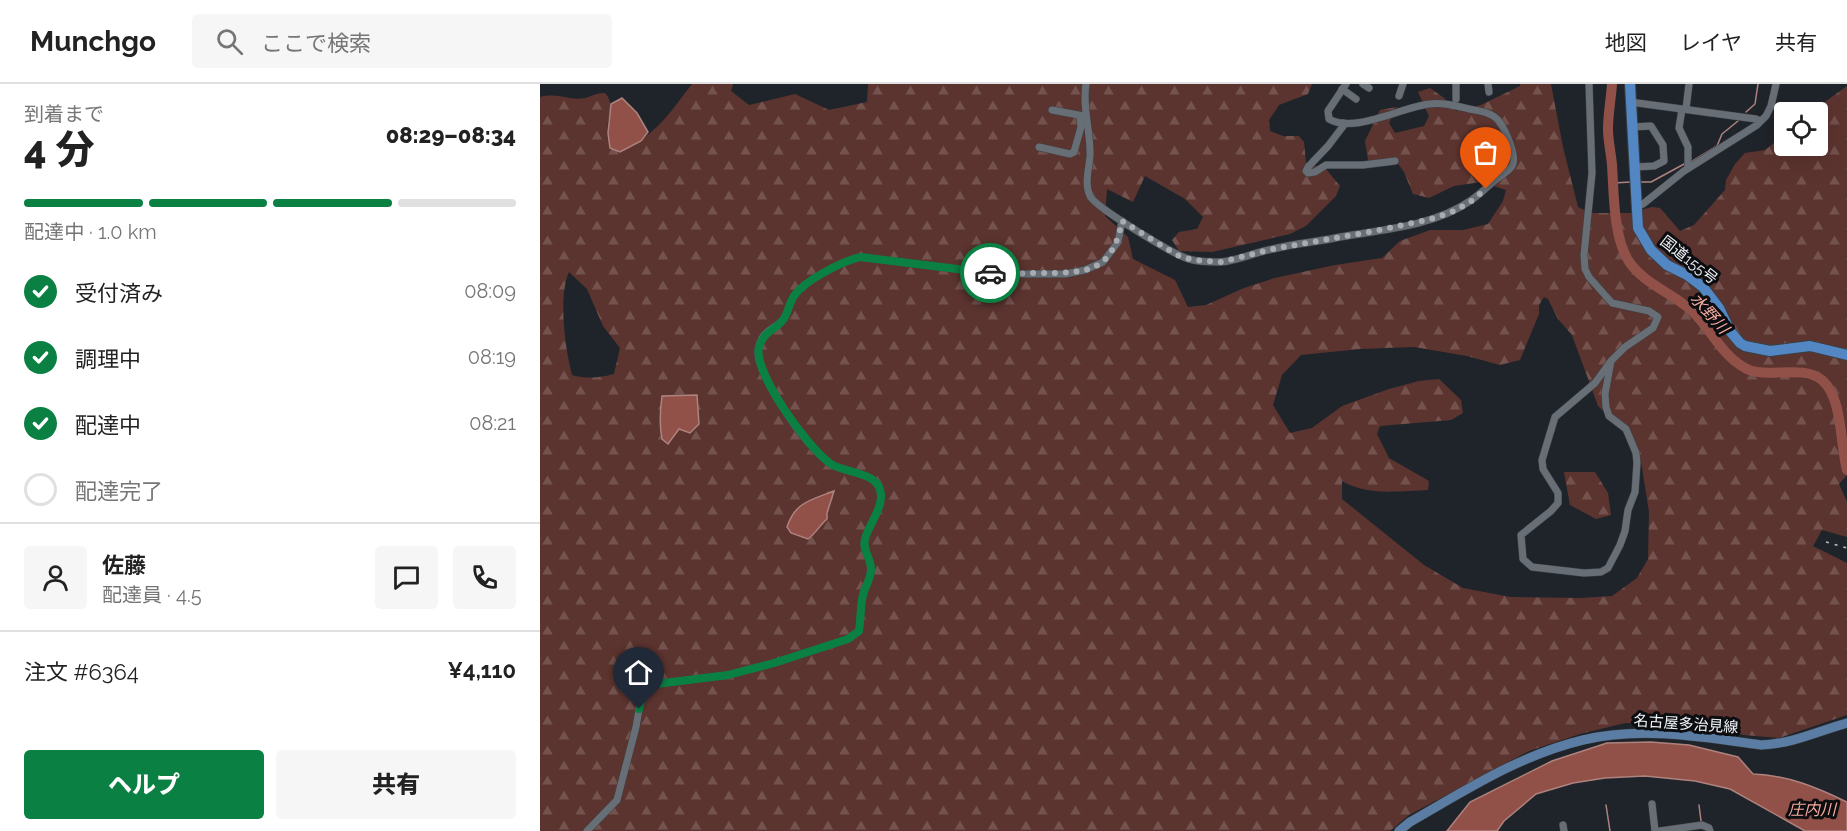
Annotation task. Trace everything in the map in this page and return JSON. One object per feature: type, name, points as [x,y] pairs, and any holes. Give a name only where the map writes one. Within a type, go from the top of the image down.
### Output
[{"type":"highway","name":"国道155号","points":[[1629,84],[1638,228],[1650,250],[1667,265],[1687,275],[1703,287],[1712,297],[1730,332],[1740,343],[1754,350],[1770,351],[1810,346],[1847,355]]},
{"type":"main road","name":"名古屋多治見線","points":[[1399,831],[1410,822],[1502,770],[1531,757],[1586,739],[1662,734],[1776,745],[1847,723]]},
{"type":"street","points":[[1039,147],[1070,154],[1074,152],[1084,117],[1086,84]]},
{"type":"street","points":[[1399,96],[1403,84]]},
{"type":"street","points":[[1456,84],[1456,99]]},
{"type":"street","points":[[1589,84],[1592,173],[1584,255],[1585,269],[1589,277],[1612,303],[1649,311],[1658,317],[1653,328],[1625,348],[1611,361],[1595,383],[1558,412],[1552,421],[1542,460],[1544,469],[1558,493],[1558,500],[1551,511],[1521,535],[1523,559],[1532,567],[1584,573],[1601,572],[1608,568],[1623,537],[1628,510],[1635,492],[1637,463],[1634,447],[1626,429],[1609,416],[1606,407],[1605,394],[1611,361]]},
{"type":"street","points":[[1688,168],[1688,147],[1679,128],[1689,84]]},
{"type":"street","points":[[1638,205],[1643,204],[1688,168],[1766,116],[1776,84]]},
{"type":"street","points":[[1084,117],[1090,149],[1089,193],[1093,201],[1177,255],[1192,260],[1221,262],[1273,249],[1431,219],[1452,212],[1470,202],[1513,164],[1514,157],[1507,135],[1499,121],[1493,116],[1442,103],[1432,103],[1418,105],[1368,121],[1343,123],[1331,121],[1328,111],[1344,87],[1356,99]]},
{"type":"street","points":[[1630,102],[1756,118],[1760,121]]},
{"type":"street","points":[[1052,110],[1084,117]]},
{"type":"street","points":[[1343,123],[1344,125],[1328,146],[1308,167],[1306,171],[1308,173],[1315,172],[1326,165],[1363,165],[1395,161]]},
{"type":"street","points":[[1632,127],[1651,126],[1663,145],[1664,160],[1636,177]]},
{"type":"street","points":[[587,831],[617,800],[641,698],[649,688],[656,684],[728,675],[774,663],[848,639],[859,631],[862,598],[871,569],[864,544],[878,510],[880,491],[878,484],[864,476],[832,465],[814,448],[780,405],[762,367],[758,350],[762,338],[784,320],[794,296],[805,285],[836,266],[860,257],[998,274],[1065,274],[1085,270],[1103,262],[1110,255],[1118,242],[1122,221]]},
{"type":"street","points":[[1652,804],[1658,831],[1702,825],[1710,831]]},
{"type":"green space","points":[[692,84],[733,84],[731,91],[749,105],[795,94],[829,110],[867,102],[868,84],[1312,84],[1308,94],[1279,105],[1269,120],[1270,131],[1283,136],[1299,136],[1304,142],[1306,163],[1326,169],[1340,186],[1336,196],[1306,226],[1290,234],[1212,252],[1179,251],[1172,240],[1179,232],[1197,229],[1203,217],[1185,199],[1145,176],[1133,202],[1107,189],[1105,216],[1128,237],[1133,259],[1175,280],[1188,307],[1206,305],[1244,288],[1275,278],[1382,258],[1400,241],[1430,230],[1463,230],[1488,224],[1503,201],[1506,190],[1481,182],[1454,186],[1429,198],[1413,194],[1404,172],[1396,161],[1369,166],[1365,141],[1380,110],[1397,107],[1389,123],[1395,133],[1424,126],[1429,116],[1418,92],[1430,88],[1456,111],[1481,105],[1520,84],[1551,84],[1578,207],[1591,213],[1630,213],[1652,207],[1660,208],[1680,231],[1694,225],[1725,190],[1726,180],[1735,164],[1745,153],[1765,150],[1774,143],[1774,156],[1828,156],[1828,102],[1825,102],[1847,86],[1847,475],[1839,484],[1847,502],[1847,537],[1822,530],[1813,546],[1847,563],[1847,715],[1779,738],[1744,735],[1698,725],[1625,723],[1580,734],[1529,751],[1409,815],[1390,831],[540,831],[540,97],[552,95],[579,99],[605,93],[610,104],[609,135],[620,152],[653,131]],"holes":[[[569,272],[587,289],[603,326],[620,348],[614,374],[593,378],[572,375],[565,337],[563,308]],[[1544,297],[1548,299],[1558,319],[1572,335],[1598,406],[1622,429],[1641,461],[1649,512],[1648,559],[1637,578],[1612,596],[1510,597],[1463,588],[1424,565],[1342,499],[1342,481],[1373,491],[1428,490],[1429,481],[1389,458],[1377,434],[1380,426],[1451,420],[1463,413],[1461,400],[1439,379],[1419,381],[1389,389],[1342,406],[1312,428],[1290,433],[1273,405],[1282,375],[1301,355],[1360,349],[1414,347],[1467,356],[1500,365],[1520,360],[1539,314],[1539,305]]]},
{"type":"green space","points":[[1564,472],[1595,472],[1608,493],[1611,515],[1596,519],[1570,505]]},
{"type":"water","points":[[622,98],[637,113],[648,132],[641,141],[620,152],[610,148],[608,133],[611,104]]},
{"type":"water","points":[[697,395],[699,424],[690,433],[679,429],[668,444],[662,439],[661,434],[662,396]]},
{"type":"water","points":[[834,491],[827,519],[808,539],[791,533],[787,527],[799,507]]},
{"type":"water","name":"庄内川","points":[[1651,742],[1689,745],[1738,757],[1753,774],[1790,779],[1847,802],[1847,831],[1805,831],[1730,789],[1695,781],[1645,776],[1605,778],[1573,783],[1536,794],[1504,821],[1497,831],[1447,831],[1470,802],[1552,761],[1607,743]]},
{"type":"waterway","name":"水野川","points":[[1612,84],[1608,138],[1615,216],[1620,242],[1630,263],[1643,277],[1691,310],[1730,357],[1747,369],[1765,373],[1805,373],[1822,380],[1834,398],[1847,470]]},
{"type":"waterway","points":[[1746,112],[1755,104],[1758,84]]},
{"type":"waterway","points":[[1691,162],[1717,146],[1722,134],[1738,121]]},
{"type":"waterway","points":[[1639,182],[1651,182],[1686,163]]},
{"type":"waterway","points":[[1613,183],[1631,182]]},
{"type":"waterway","points":[[1606,805],[1610,831]]},
{"type":"waterway","points":[[1699,805],[1701,821]]},
{"type":"railway","points":[[1826,542],[1847,548]]},
{"type":"way so far","points":[[990,273],[1065,274],[1085,270],[1103,262],[1110,255],[1118,242],[1122,221],[1177,255],[1192,260],[1221,262],[1273,249],[1431,219],[1452,212],[1470,202],[1486,189]]},
{"type":"route","points":[[639,709],[641,698],[649,688],[656,684],[728,675],[774,663],[848,639],[859,631],[862,598],[871,569],[864,544],[878,510],[880,491],[878,484],[848,469],[832,465],[814,448],[784,410],[762,367],[758,350],[762,338],[765,333],[784,320],[794,296],[805,285],[846,261],[860,257],[990,273]]}]
